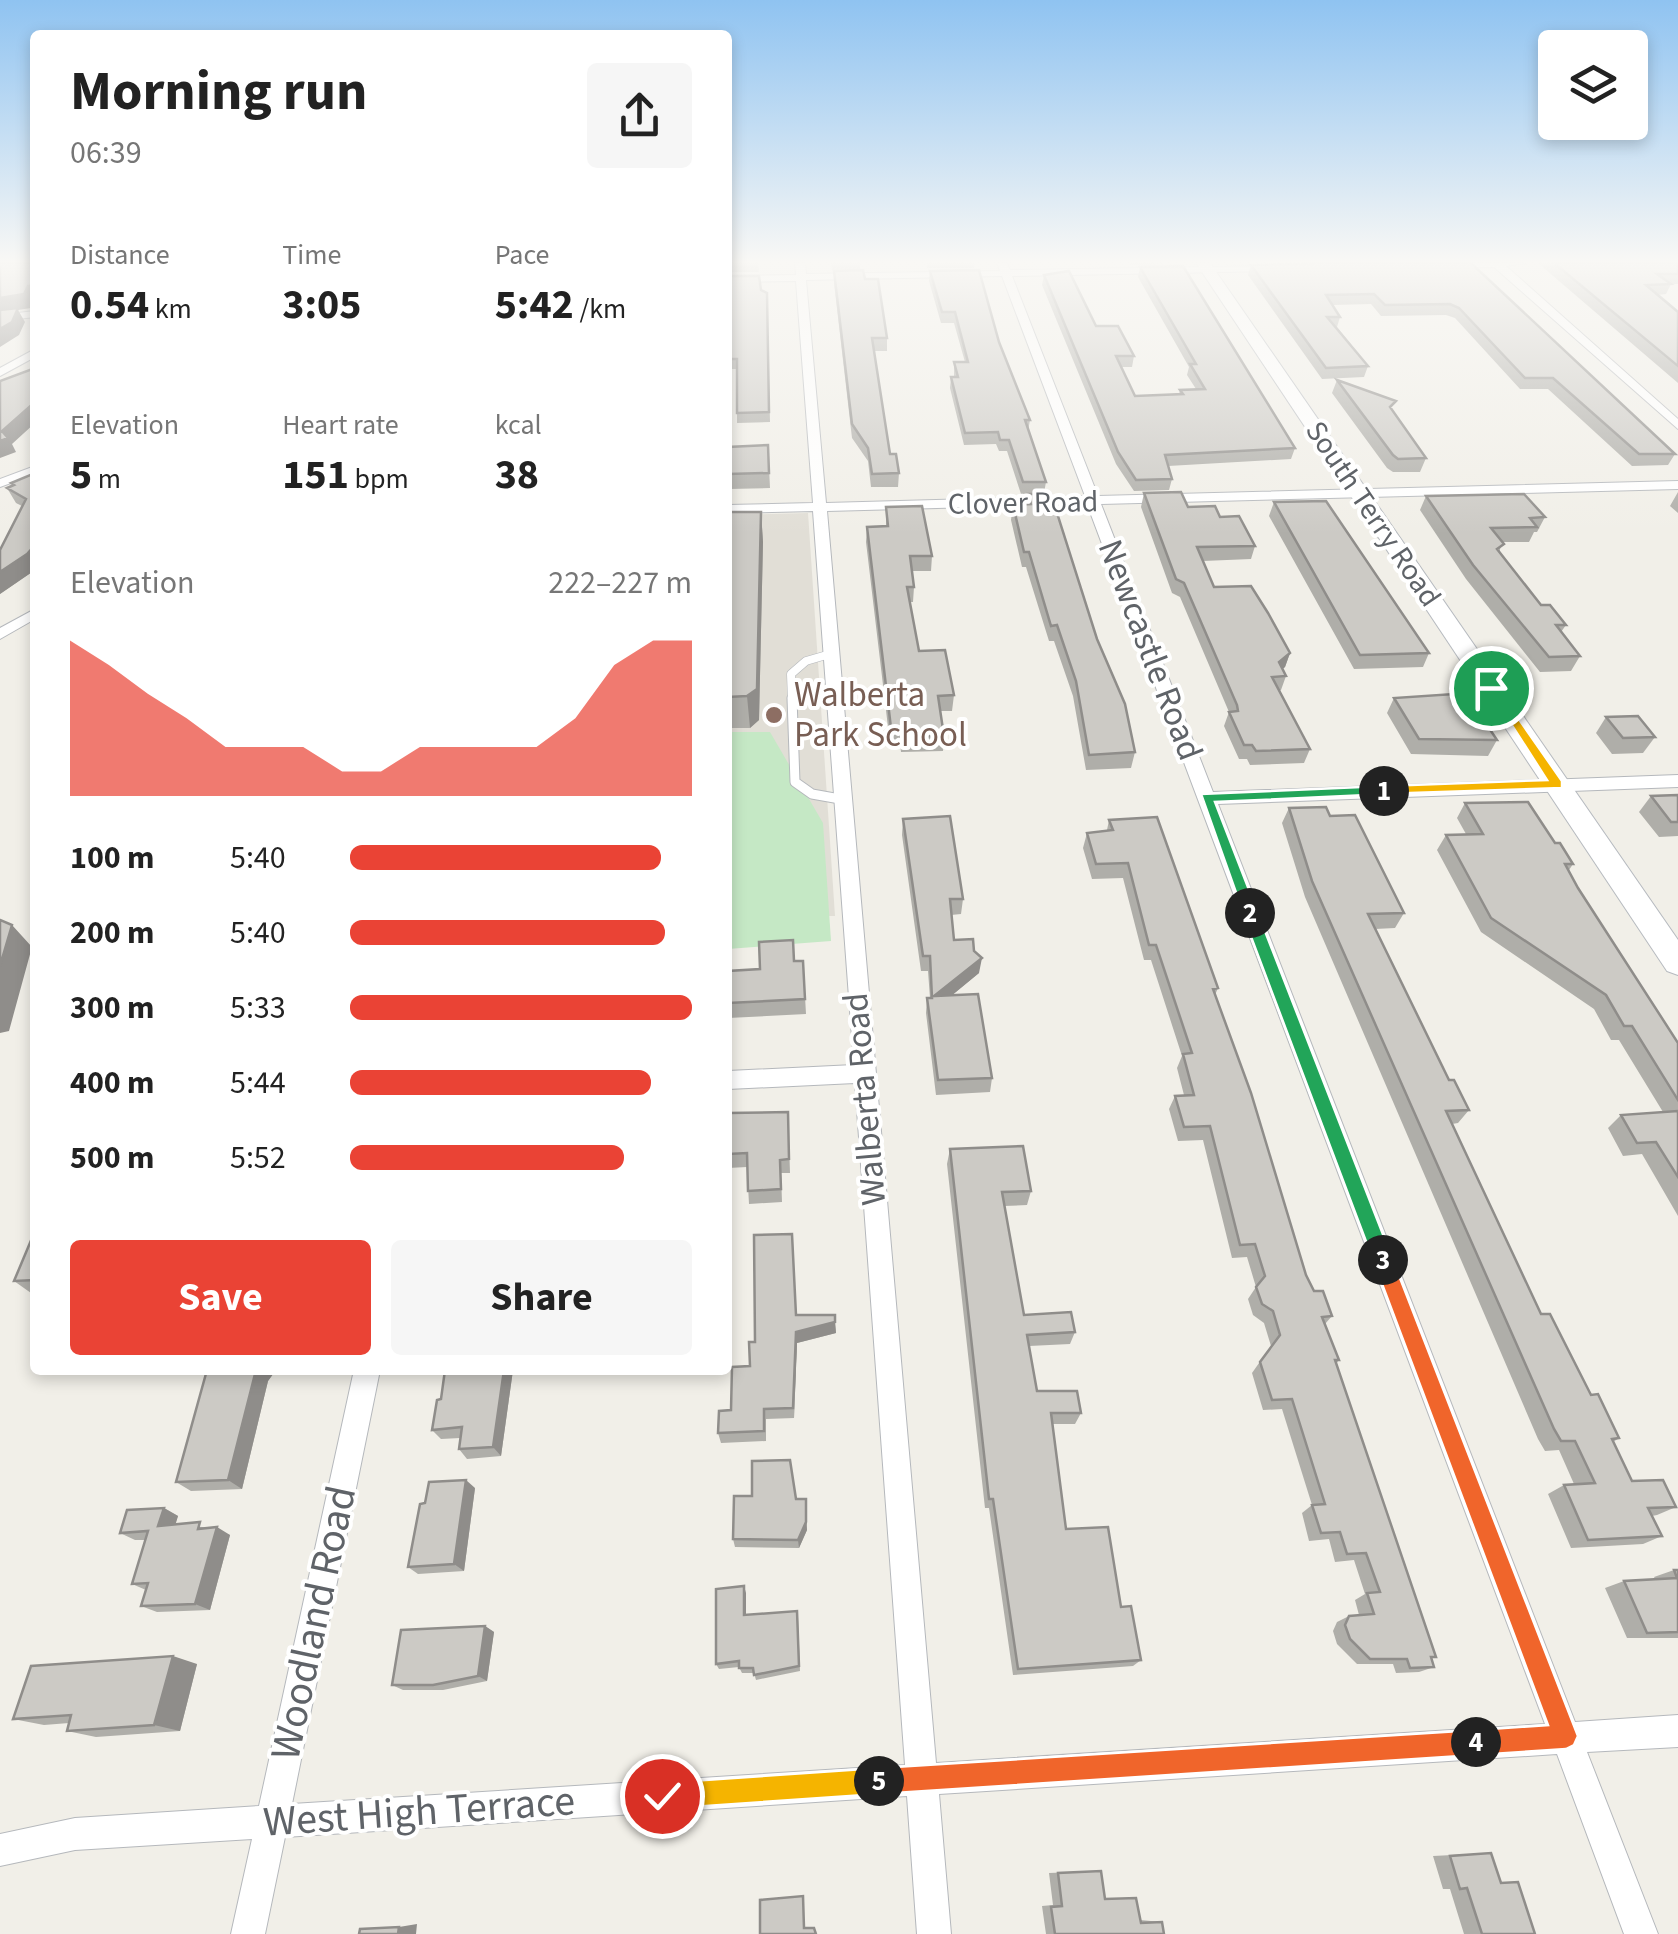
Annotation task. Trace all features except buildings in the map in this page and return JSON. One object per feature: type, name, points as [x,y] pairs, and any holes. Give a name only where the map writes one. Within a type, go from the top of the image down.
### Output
[{"type":"street","name":"Walberta Road","points":[[808,353],[840,799],[934,1934]]},
{"type":"street","name":"Newcastle Road","points":[[1036,353],[1641,1934]]},
{"type":"street","name":"South Terry Road","points":[[1264,353],[1678,963]]},
{"type":"street","points":[[1597,353],[1678,425]]},
{"type":"street","points":[[0,373],[30,355]]},
{"type":"street","points":[[0,482],[30,472]]},
{"type":"street","name":"Clover Road","points":[[732,510],[1678,485]]},
{"type":"street","points":[[0,634],[30,616]]},
{"type":"street","points":[[1206,798],[1678,781]]},
{"type":"street","points":[[732,1080],[863,1074]]},
{"type":"street","name":"Woodland Road","points":[[248,1934],[366,1375]]},
{"type":"street","name":"West High Terrace","points":[[0,1850],[75,1834],[1678,1731]]},
{"type":"lane","points":[[830,654],[806,662],[791,674],[793,764],[795,782],[812,794],[840,799]]},
{"type":"shaded area","name":"Walberta Park School","points":[[808,513],[835,916],[732,916],[732,515]]},
{"type":"green space","points":[[732,732],[770,732],[823,823],[831,941],[732,949]]},
{"type":"place","name":"Walberta Park School","points":[[774,715]]},
{"type":"route","points":[[662,1796],[1566,1736],[1206,798],[1557,784],[1491,688]]}]
